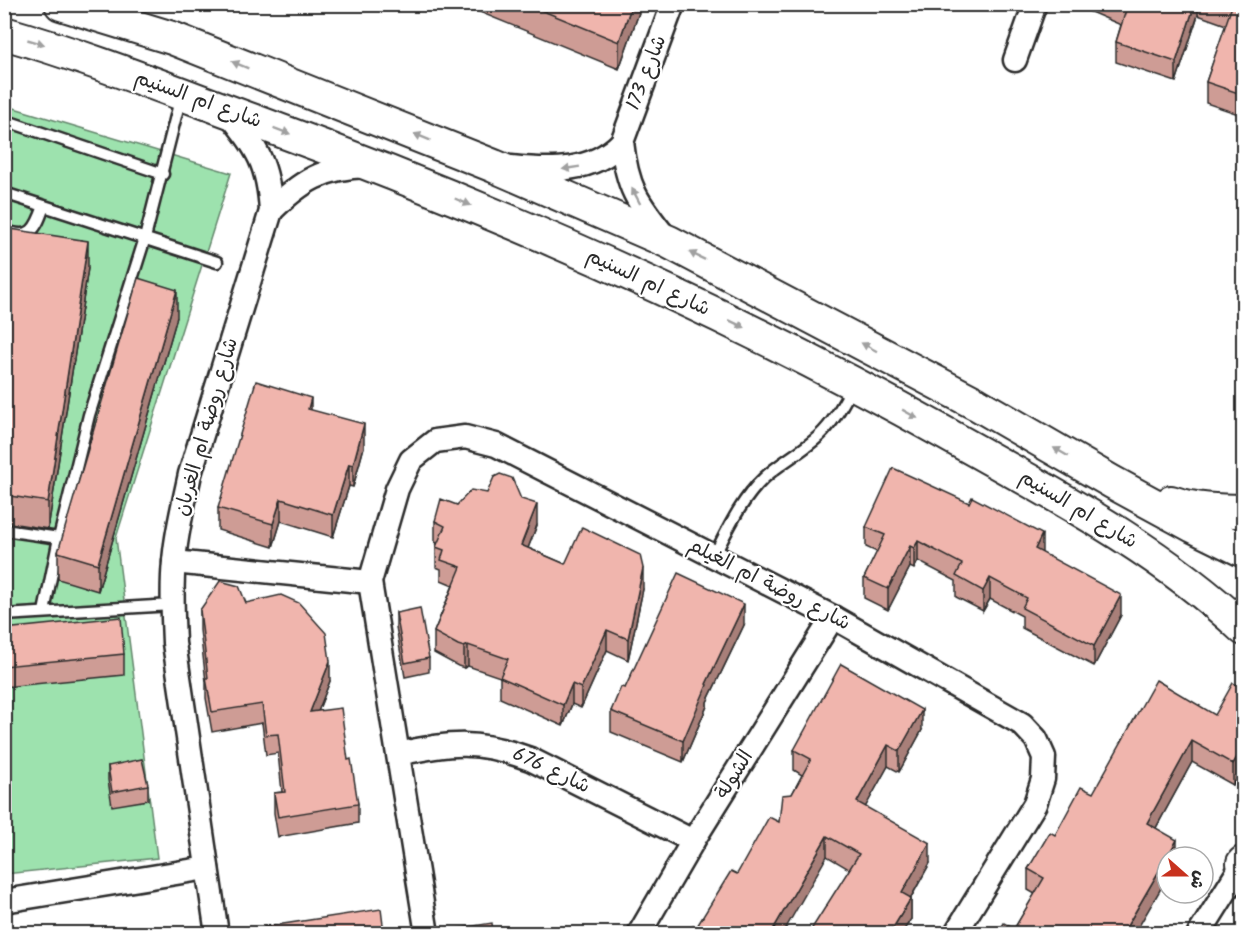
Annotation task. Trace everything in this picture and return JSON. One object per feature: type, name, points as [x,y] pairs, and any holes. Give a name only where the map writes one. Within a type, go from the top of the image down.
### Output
[{"type":"main road","name":"شارع ام السنيم","points":[[61,4],[172,38],[494,166],[669,242],[977,404],[1193,526],[1244,550]]},
{"type":"main road","name":"شارع ام السنيم","points":[[4,33],[68,52],[377,166],[600,260],[756,333],[855,383],[1116,530],[1186,580],[1244,629]]},
{"type":"main road","points":[[1112,482],[1186,507],[1218,512],[1244,510]]},
{"type":"street","name":"شارع 173","points":[[621,142],[673,4]]},
{"type":"street","points":[[1014,60],[1035,4]]},
{"type":"street","name":"شارع روضة ام الغربان","points":[[218,933],[174,643],[172,605],[174,562],[180,518],[190,474],[271,211],[270,187],[263,164],[253,143],[227,111]]},
{"type":"street","points":[[494,166],[537,170],[573,168],[602,158],[621,142],[629,184],[643,208],[669,242]]},
{"type":"street","name":"شارع روضة ام الغربان","points":[[271,211],[294,189],[320,174],[349,167],[377,166]]},
{"type":"street","name":"شارع روضة ام الغيلم","points":[[427,933],[370,582],[397,489],[411,460],[435,441],[465,437],[496,445],[833,617],[1022,724],[1036,739],[1044,756],[1043,779],[1035,804],[955,933]]},
{"type":"street","points":[[174,562],[370,582]]},
{"type":"street","name":"الشولة","points":[[639,933],[693,841],[833,617]]},
{"type":"street","name":"شارع 676","points":[[399,754],[440,745],[473,744],[505,750],[530,759],[693,841]]},
{"type":"street","points":[[1199,933],[1243,862]]},
{"type":"street","points":[[4,901],[207,868]]},
{"type":"lane","points":[[44,612],[59,538],[89,415],[145,238],[163,174],[181,94]]},
{"type":"lane","points":[[4,120],[163,174]]},
{"type":"lane","points":[[4,193],[217,262]]},
{"type":"lane","points":[[4,230],[19,235],[31,232],[44,206]]},
{"type":"lane","points":[[714,556],[740,506],[752,490],[819,435],[841,409],[855,383]]},
{"type":"lane","points":[[4,530],[59,538]]},
{"type":"lane","points":[[4,615],[172,605]]},
{"type":"green space","points":[[4,105],[231,173],[116,538],[157,858],[5,874]]},
{"type":"building","points":[[526,4],[632,4],[619,42]]},
{"type":"building","points":[[1121,4],[1195,4],[1176,62],[1116,42],[1127,7]]},
{"type":"building","points":[[1227,4],[1244,4],[1244,95],[1206,82],[1232,6]]},
{"type":"building","points":[[4,228],[88,241],[48,502],[4,495]]},
{"type":"building","points":[[138,278],[177,290],[98,564],[58,552]]},
{"type":"building","points":[[256,381],[311,398],[308,409],[364,424],[353,465],[349,464],[333,515],[281,499],[273,524],[218,508]]},
{"type":"building","points":[[893,468],[969,503],[972,497],[1042,534],[1035,549],[1121,595],[1094,646],[1022,608],[1027,598],[990,578],[983,591],[956,576],[962,564],[918,541],[914,548],[910,546],[888,589],[864,578],[885,535],[866,527]]},
{"type":"building","points":[[500,474],[512,478],[521,499],[537,504],[521,545],[565,564],[582,527],[640,555],[643,568],[628,639],[607,630],[581,688],[572,684],[563,705],[500,677],[508,659],[468,645],[464,647],[458,645],[434,632],[461,567],[441,560],[444,550],[436,547],[445,526],[435,521],[441,499],[457,505],[471,490],[487,493],[494,477]]},
{"type":"building","points":[[678,573],[744,604],[706,684],[683,741],[611,711],[621,687],[625,688]]},
{"type":"building","points":[[220,581],[239,586],[246,603],[281,595],[299,603],[326,633],[330,661],[310,712],[341,708],[348,760],[351,759],[358,804],[278,817],[274,793],[285,792],[278,734],[266,735],[262,704],[212,712],[206,678],[208,678],[200,610]]},
{"type":"building","points":[[420,608],[429,658],[405,663],[396,613]]},
{"type":"building","points":[[121,617],[124,654],[4,666],[4,629]]},
{"type":"building","points":[[841,664],[922,710],[899,751],[888,745],[857,802],[930,843],[902,893],[911,898],[890,933],[809,933],[859,854],[827,836],[771,933],[688,933],[693,926],[696,928],[731,871],[737,874],[769,817],[779,822],[782,795],[792,794],[811,759],[794,750]]},
{"type":"building","points":[[1156,680],[1215,715],[1233,683],[1244,688],[1244,745],[1233,764],[1192,741],[1147,823],[1177,840],[1174,845],[1155,845],[1155,878],[1123,933],[998,933],[1004,923],[1014,929],[1044,878],[1028,869],[1050,832],[1055,835],[1081,787],[1093,793]]},
{"type":"building","points":[[142,759],[148,785],[112,792],[108,766]]},
{"type":"building","points":[[381,909],[384,933],[265,933],[264,927]]},
{"type":"building","points":[[492,923],[493,933],[449,933],[448,930]]}]
